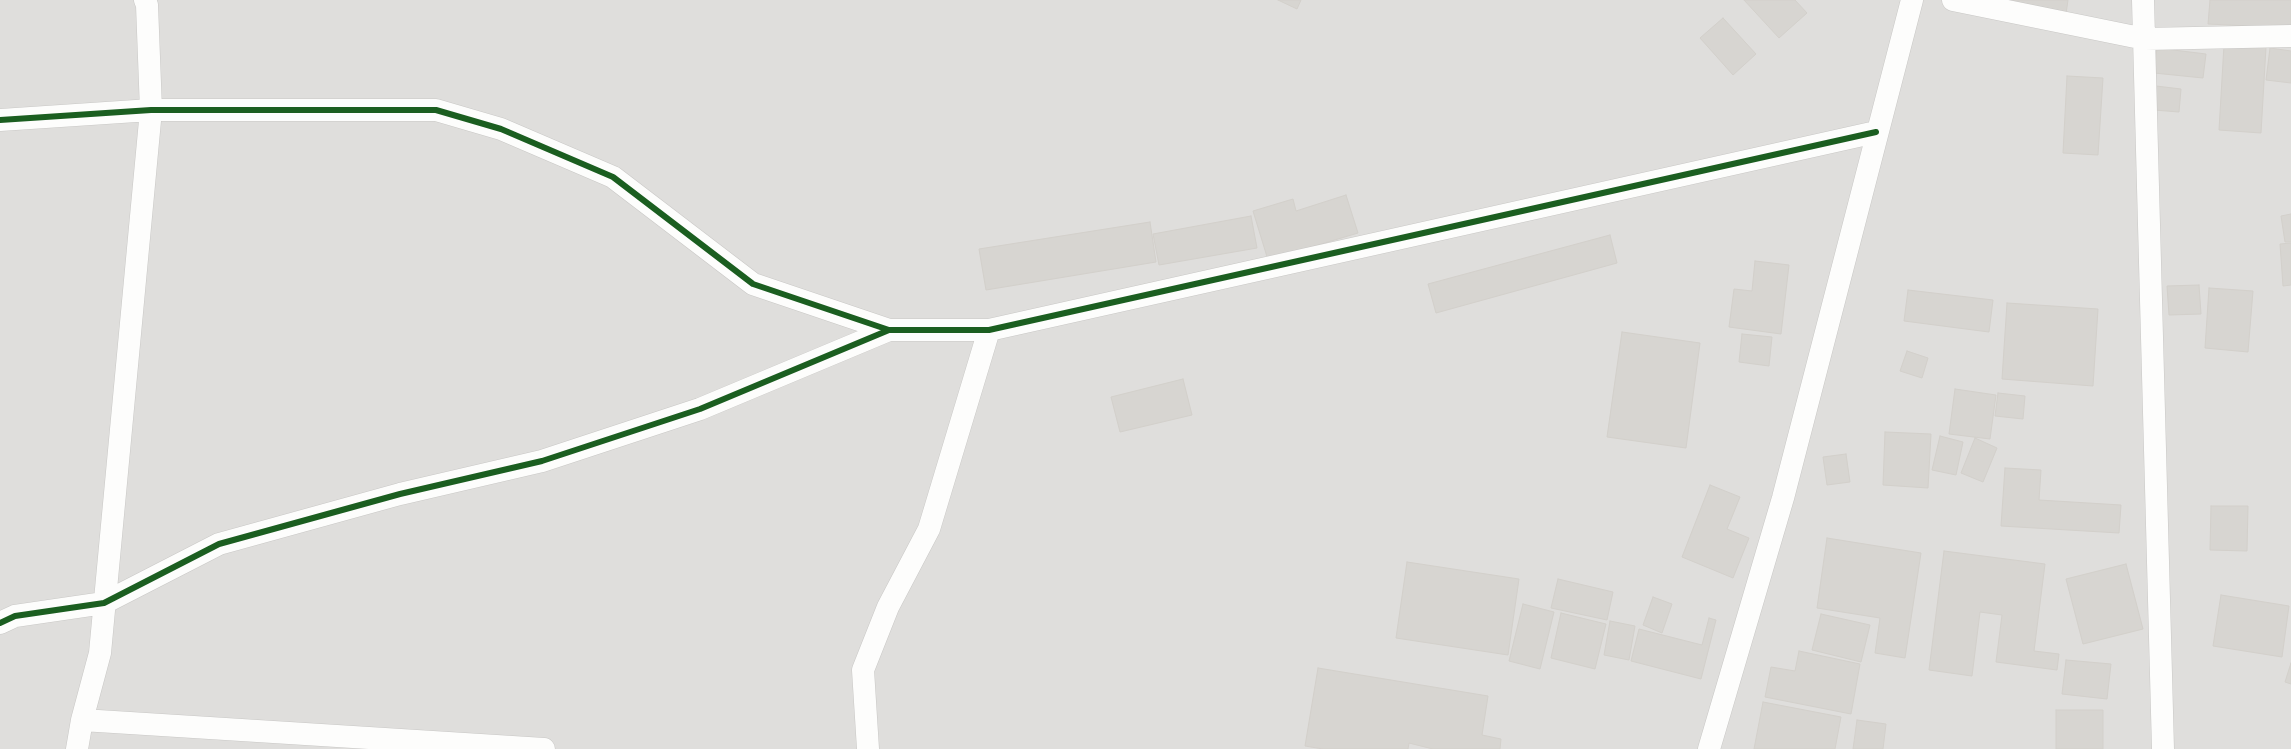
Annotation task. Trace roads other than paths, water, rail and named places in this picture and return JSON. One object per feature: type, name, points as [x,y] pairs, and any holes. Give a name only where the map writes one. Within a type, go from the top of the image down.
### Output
[{"type":"street","points":[[77,749],[82,720],[100,653],[151,110],[147,5],[145,0]]},
{"type":"street","points":[[1709,749],[1783,498],[1876,132],[1912,0]]},
{"type":"street","points":[[1953,0],[2144,39],[2291,36]]},
{"type":"street","points":[[2143,0],[2163,749]]},
{"type":"street","points":[[0,120],[151,110],[436,110],[502,129],[613,177],[753,284],[889,330],[989,330],[1876,132]]},
{"type":"street","points":[[0,623],[15,616],[104,603],[219,544],[400,494],[542,461],[700,409],[889,330]]},
{"type":"street","points":[[868,749],[863,670],[888,607],[929,529],[989,330]]},
{"type":"street","points":[[82,720],[544,749]]}]
